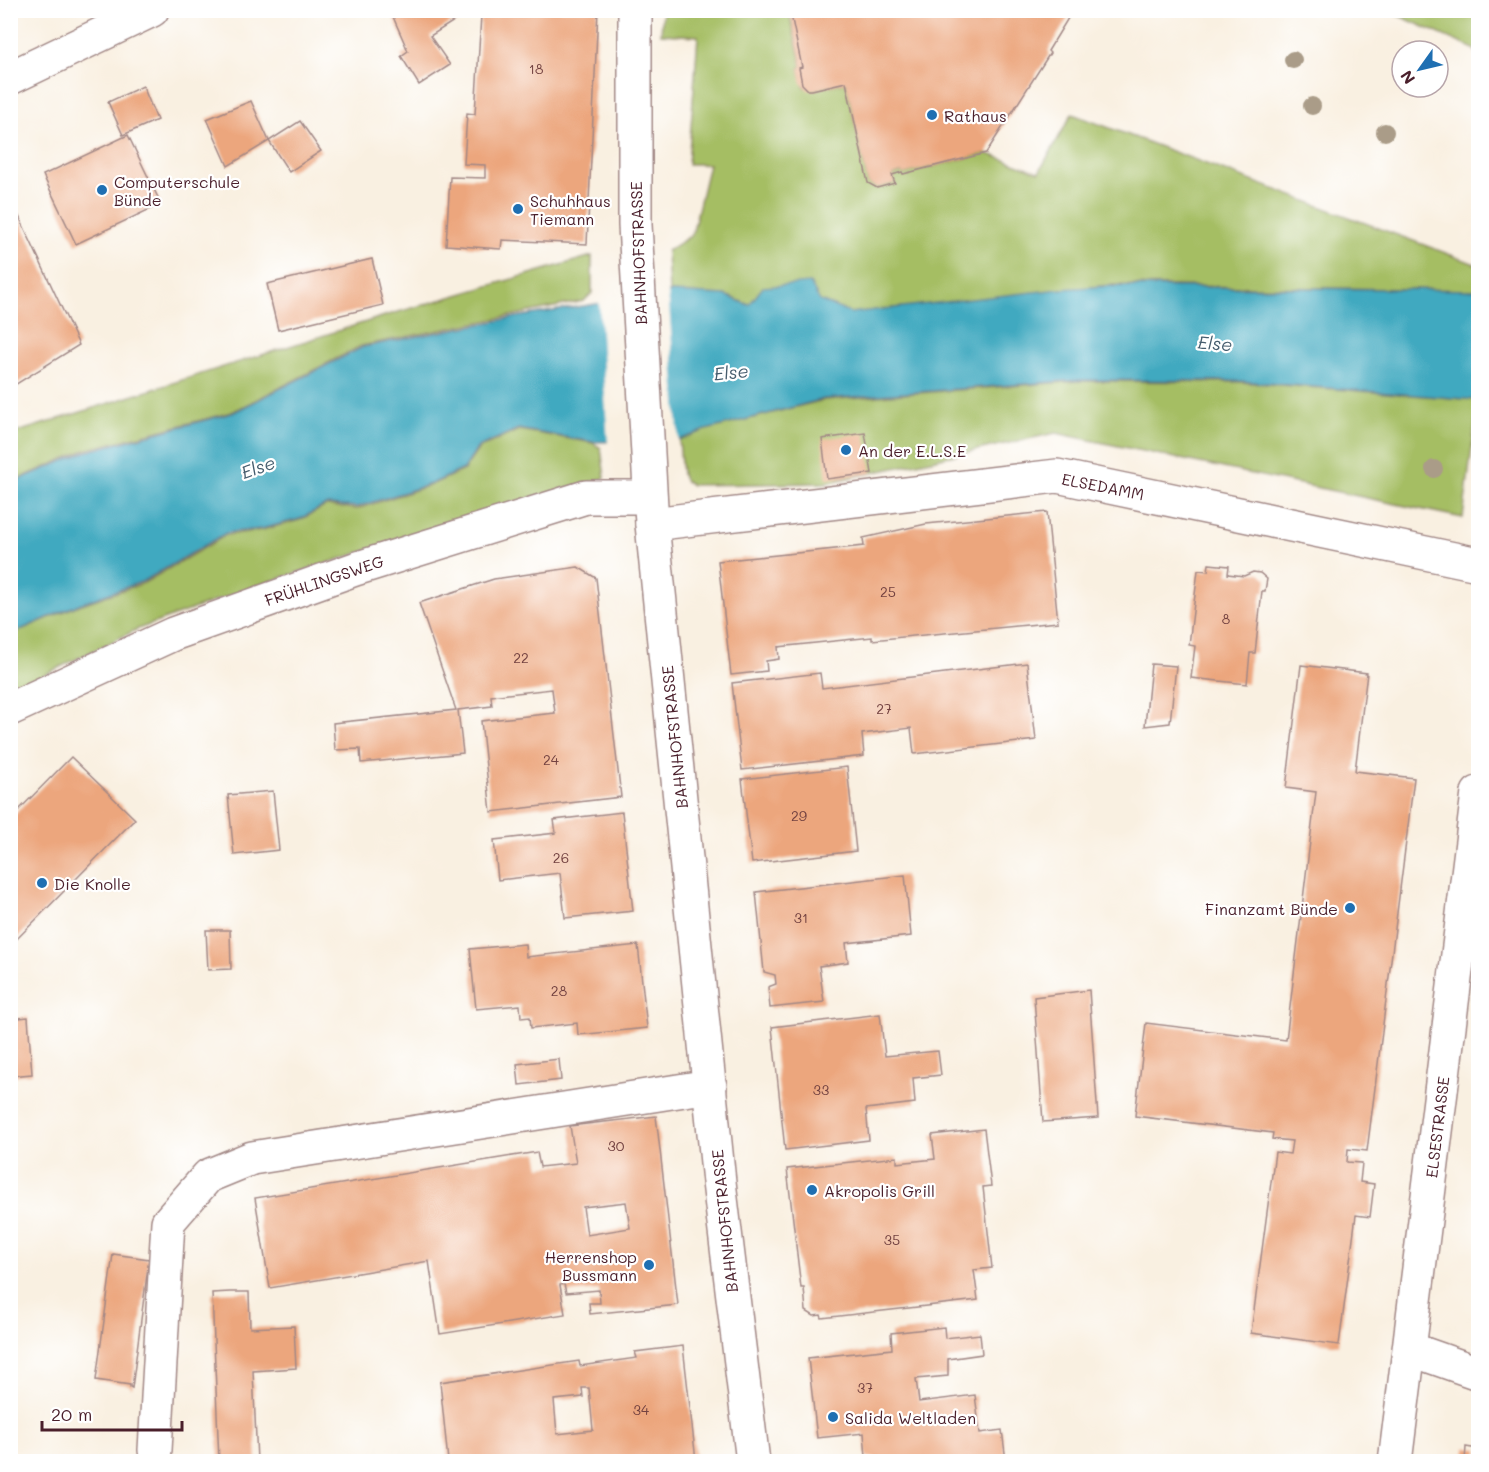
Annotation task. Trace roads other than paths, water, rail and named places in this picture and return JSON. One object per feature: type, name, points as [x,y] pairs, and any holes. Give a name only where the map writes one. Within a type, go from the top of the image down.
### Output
[{"type":"street","name":"BAHNHOFSTRASSE","points":[[635,10],[635,225],[650,495],[719,1182],[753,1461]]},
{"type":"street","points":[[10,78],[138,14]]},
{"type":"street","name":"ELSEDAMM","points":[[650,495],[1057,477],[1189,502],[1479,564]]},
{"type":"street","name":"FRÜHLINGSWEG","points":[[10,709],[172,634],[355,569],[586,496],[650,495]]},
{"type":"street","name":"ELSESTRASSE","points":[[1395,1461],[1479,793]]},
{"type":"street","points":[[155,1450],[168,1222],[208,1176],[252,1158],[710,1086]]},
{"type":"street","points":[[1410,1348],[1479,1372]]},
{"type":"water","name":"Else","points":[[810,283],[820,301],[850,313],[1060,289],[1109,286],[1478,290],[1478,400],[1239,381],[1080,380],[824,399],[706,430],[679,440],[593,442],[518,429],[478,447],[464,469],[431,484],[357,507],[326,505],[300,519],[261,529],[226,533],[144,581],[79,604],[11,634],[11,483],[85,452],[232,413],[363,347],[516,317],[669,292],[725,295],[749,305],[763,287]]},
{"type":"place","name":"Rathaus","points":[[932,115]]},
{"type":"place","name":"Computerschule Bünde","points":[[102,190]]},
{"type":"place","name":"Schuhhaus Tiemann","points":[[518,209]]},
{"type":"place","name":"An der E.L.S.E","points":[[846,450]]},
{"type":"place","name":"Die Knolle","points":[[42,883]]},
{"type":"place","name":"Finanzamt Bünde","points":[[1350,908]]},
{"type":"place","name":"Akropolis Grill","points":[[812,1190]]},
{"type":"place","name":"Herrenshop Bussmann","points":[[649,1265]]},
{"type":"place","name":"Salida Weltladen","points":[[833,1417]]}]
